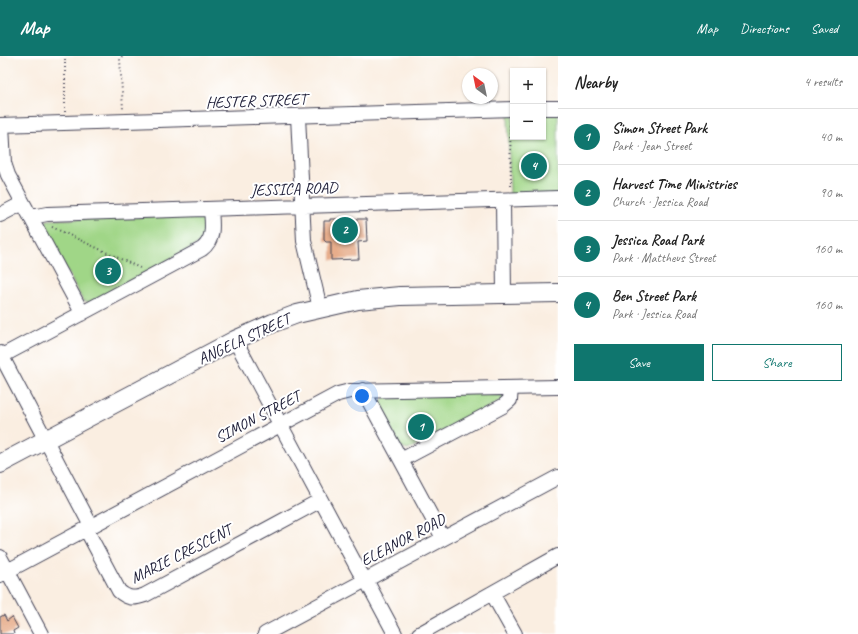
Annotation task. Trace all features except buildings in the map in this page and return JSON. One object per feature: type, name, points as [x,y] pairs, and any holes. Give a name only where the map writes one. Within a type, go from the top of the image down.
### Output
[{"type":"street","points":[[546,108],[558,108]]},
{"type":"street","name":"HESTER STREET","points":[[1,125],[510,109]]},
{"type":"street","points":[[298,116],[305,250],[320,308]]},
{"type":"street","points":[[1,125],[3,155],[6,169],[22,203],[79,307],[81,314]]},
{"type":"street","name":"JESSICA ROAD","points":[[31,218],[47,214],[558,198]]},
{"type":"street","points":[[504,294],[507,200]]},
{"type":"street","points":[[0,215],[22,203]]},
{"type":"street","points":[[89,528],[46,439],[1,355],[155,275],[208,245],[211,235],[211,209]]},
{"type":"street","name":"ANGELA STREET","points":[[0,464],[235,340],[273,323],[320,308],[386,297],[558,293]]},
{"type":"street","points":[[235,340],[359,571],[366,580],[395,634]]},
{"type":"street","name":"SIMON STREET","points":[[4,573],[338,394],[364,390],[558,387]]},
{"type":"street","points":[[401,460],[504,406],[510,400],[511,388]]},
{"type":"street","points":[[364,390],[443,538]]},
{"type":"street","name":"ELEANOR ROAD","points":[[265,634],[558,477]]},
{"type":"street","name":"MARIE CRESCENT","points":[[89,528],[119,591],[126,597],[135,598],[145,595],[321,500]]},
{"type":"street","points":[[419,634],[442,628],[492,593],[558,556]]},
{"type":"street","points":[[0,557],[4,573],[41,634]]},
{"type":"street","points":[[492,593],[515,634]]},
{"type":"path","points":[[64,123],[65,56]]},
{"type":"path","points":[[122,56],[120,59],[124,122]]},
{"type":"path","points":[[507,200],[510,132]]},
{"type":"path","points":[[52,227],[155,275]]},
{"type":"green space","points":[[546,113],[558,113],[558,194],[510,195],[508,115],[510,115],[510,140],[546,140]]},
{"type":"green space","points":[[199,215],[206,223],[204,241],[90,303],[83,301],[43,226],[47,220]]},
{"type":"green space","points":[[501,392],[506,398],[408,450],[401,448],[380,408],[381,401],[387,395]]},
{"type":"place","name":"Ben Street Park","points":[[534,166]]},
{"type":"place","name":"Harvest Time Ministries","points":[[345,230]]},
{"type":"place","name":"Jessica Road Park","points":[[108,271]]},
{"type":"place","name":"Simon Street Park","points":[[421,427]]}]
